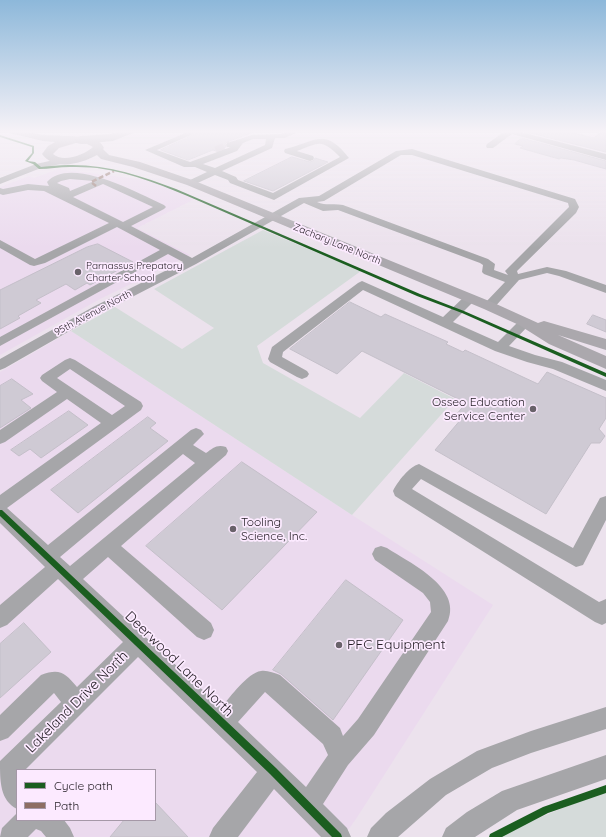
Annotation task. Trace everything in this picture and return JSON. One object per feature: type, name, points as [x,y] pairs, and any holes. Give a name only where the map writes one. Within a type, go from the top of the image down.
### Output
[{"type":"main road","name":"Zachary Lane North","points":[[147,170],[191,183],[470,298],[525,322],[555,340],[606,363]]},
{"type":"main road","name":"Zachary Lane North","points":[[525,322],[564,330],[606,345]]},
{"type":"street","points":[[0,176],[12,170]]},
{"type":"street","points":[[0,181],[28,170]]},
{"type":"street","points":[[211,170],[233,179],[233,181],[261,190],[274,197],[323,170]]},
{"type":"street","points":[[191,183],[220,170]]},
{"type":"street","points":[[302,200],[321,199],[370,170]]},
{"type":"street","points":[[468,170],[572,201],[574,207],[572,211],[511,271],[514,280]]},
{"type":"street","points":[[0,243],[34,262],[41,261],[161,207],[97,177],[69,174],[37,186],[1,192]]},
{"type":"street","points":[[75,192],[62,188],[53,184],[52,182],[65,176],[103,180]]},
{"type":"street","points":[[64,197],[103,180]]},
{"type":"street","points":[[37,186],[52,190],[192,262]]},
{"type":"street","points":[[302,200],[323,208],[334,206],[340,207],[484,261],[489,264],[488,272],[514,280]]},
{"type":"street","name":"95th Avenue North","points":[[0,365],[97,310],[192,262],[302,200]]},
{"type":"street","points":[[0,342],[168,250]]},
{"type":"street","points":[[489,306],[514,280],[548,270],[562,273],[606,289]]},
{"type":"street","points":[[302,374],[275,359],[277,350],[362,285],[500,348],[532,359],[557,365],[606,386]]},
{"type":"street","points":[[445,323],[470,298]]},
{"type":"street","points":[[500,348],[525,322]]},
{"type":"street","points":[[2,516],[112,423],[136,406],[70,363],[48,378],[112,423]]},
{"type":"street","points":[[0,438],[68,392]]},
{"type":"street","points":[[0,618],[59,567],[196,434]]},
{"type":"street","points":[[182,446],[207,462]]},
{"type":"street","points":[[59,567],[108,546],[220,451]]},
{"type":"street","points":[[606,503],[576,559],[419,470],[401,491],[602,615],[606,608]]},
{"type":"street","name":"Deerwood Lane North","points":[[2,516],[59,567],[222,722],[338,837]]},
{"type":"street","points":[[108,546],[204,630]]},
{"type":"street","points":[[308,806],[340,757],[366,727],[441,614],[439,599],[430,587],[381,554]]},
{"type":"street","name":"Lakeland Drive North","points":[[1,777],[138,642]]},
{"type":"street","points":[[222,722],[254,687],[262,681],[272,683],[332,736],[340,757]]},
{"type":"street","points":[[0,730],[49,683],[58,682],[76,702]]},
{"type":"street","points":[[380,837],[395,822],[438,787],[485,759],[531,742],[606,718]]},
{"type":"street","points":[[455,837],[476,821],[511,800],[606,767]]},
{"type":"street","points":[[222,837],[273,771]]},
{"type":"street","points":[[1,777],[16,797]]},
{"type":"street","points":[[11,837],[26,821]]},
{"type":"street","points":[[49,821],[61,837]]},
{"type":"shaded area","name":"Parnassus Prepatory Charter School","points":[[55,170],[67,170],[148,180],[195,199],[137,228],[190,255],[100,299],[0,355],[0,187],[29,176],[34,178]]},
{"type":"shaded area","points":[[263,230],[361,271],[257,346],[263,363],[360,418],[404,373],[455,399],[352,515],[71,331],[115,307],[182,349],[214,328],[154,289]]},
{"type":"shaded area","points":[[71,331],[352,515],[493,605],[343,837],[0,837],[0,372]]},
{"type":"shaded area","points":[[606,790],[606,837],[493,837]]},
{"type":"building","points":[[266,170],[313,170],[273,191],[244,181]]},
{"type":"building","name":"Parnassus Prepatory Charter School","points":[[98,244],[133,262],[90,285],[87,283],[75,290],[66,284],[36,300],[41,303],[18,316],[20,318],[0,329],[0,290],[87,247]]},
{"type":"building","name":"Osseo Education Service Center","points":[[350,302],[381,317],[385,314],[448,342],[446,344],[463,352],[465,350],[538,384],[547,372],[606,398],[606,418],[599,429],[605,436],[600,443],[591,443],[546,514],[435,450],[462,418],[456,415],[466,403],[362,351],[337,374],[290,349]]},
{"type":"building","points":[[593,315],[606,320],[606,332],[587,324]]},
{"type":"building","points":[[12,379],[33,394],[21,400],[31,408],[0,428],[0,386]]},
{"type":"building","points":[[69,411],[88,425],[41,458],[30,449],[19,456],[11,450]]},
{"type":"building","points":[[148,417],[156,423],[150,428],[168,441],[78,513],[51,490]]},
{"type":"building","name":"Tooling Science, Inc.","points":[[242,462],[317,512],[222,610],[146,546]]},
{"type":"building","name":"PFC Equipment","points":[[346,580],[403,620],[333,720],[281,674],[273,670]]},
{"type":"building","points":[[24,623],[51,652],[0,698],[0,644]]},
{"type":"building","points":[[156,803],[188,837],[110,837],[123,821],[156,821]]},
{"type":"marked path","points":[[96,186],[91,182],[114,171]]},
{"type":"cycle path","points":[[114,170],[150,180],[175,189],[606,375]]},
{"type":"cycle path","points":[[0,512],[273,771],[338,837]]},
{"type":"cycle path","points":[[493,837],[546,810],[606,789]]},
{"type":"place","name":"Parnassus Prepatory Charter School","points":[[78,272]]},
{"type":"place","name":"Osseo Education Service Center","points":[[533,409]]},
{"type":"place","name":"Tooling Science, Inc.","points":[[233,529]]},
{"type":"place","name":"PFC Equipment","points":[[339,645]]}]
